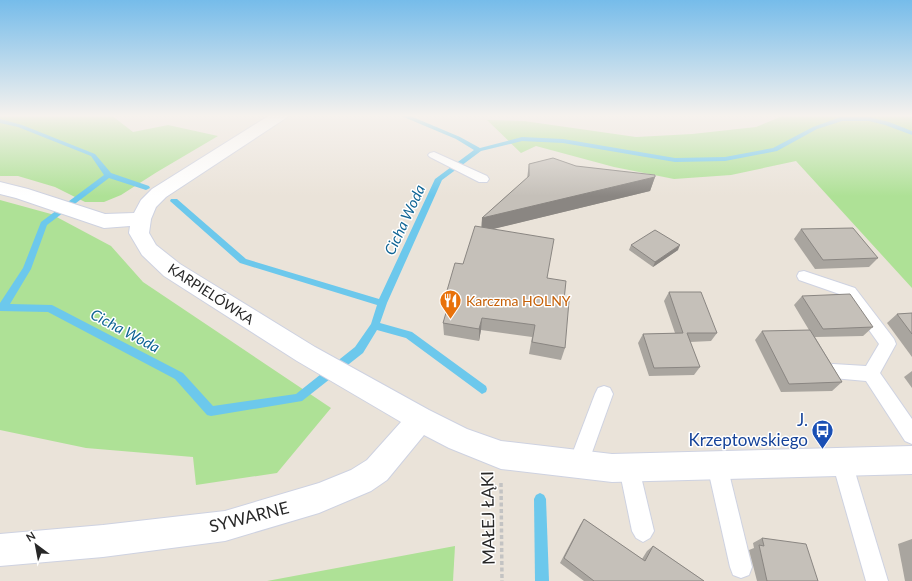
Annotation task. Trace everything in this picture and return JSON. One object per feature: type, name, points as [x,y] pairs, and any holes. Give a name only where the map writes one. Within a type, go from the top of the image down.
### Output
[{"type":"street","points":[[0,188],[21,193],[104,221],[141,220],[148,204],[159,193],[183,176],[237,142]]},
{"type":"street","name":"KARPIELÓWKA","points":[[141,220],[139,233],[149,250],[172,270],[306,354],[420,419],[459,439],[501,454],[537,460],[612,468],[912,460]]},
{"type":"street","name":"SYWARNE","points":[[1,548],[103,541],[225,526],[319,498],[361,481],[377,470],[420,419]]},
{"type":"lane","points":[[440,158],[478,176]]},
{"type":"lane","points":[[804,276],[850,292],[888,344],[871,374]]},
{"type":"lane","points":[[833,371],[871,374]]},
{"type":"lane","points":[[871,374],[912,435]]},
{"type":"lane","points":[[578,465],[604,394]]},
{"type":"lane","points":[[842,462],[877,581]]},
{"type":"lane","points":[[717,465],[741,567]]},
{"type":"lane","points":[[629,468],[643,531]]},
{"type":"path","name":"MAŁEJ ŁĄKI","points":[[501,454],[502,581]]},
{"type":"green space","points":[[0,142],[208,142],[121,195],[104,202],[85,202],[55,187],[18,176],[0,176]]},
{"type":"green space","points":[[510,142],[912,142],[912,288],[796,161],[731,175],[674,179],[614,167],[536,146],[521,153]]},
{"type":"green space","points":[[0,200],[51,214],[111,246],[143,282],[331,408],[277,473],[196,485],[193,457],[86,448],[0,430]]},
{"type":"green space","points":[[455,546],[453,581],[267,581]]},
{"type":"building","points":[[553,158],[576,166],[655,175],[655,177],[482,218],[529,176],[529,164]]},
{"type":"building","points":[[475,226],[554,239],[547,278],[566,281],[564,300],[569,301],[565,348],[532,342],[535,325],[482,318],[479,329],[443,323],[450,299],[446,294],[455,263],[463,264]]},
{"type":"building","points":[[853,228],[878,258],[823,260],[801,229]]},
{"type":"building","points":[[655,230],[680,245],[655,262],[631,245]]},
{"type":"building","points":[[669,292],[701,292],[717,333],[687,333],[700,367],[654,368],[643,334],[683,333]]},
{"type":"building","points":[[850,294],[873,327],[823,329],[802,296]]},
{"type":"building","points":[[912,313],[912,334],[897,314]]},
{"type":"building","points":[[810,330],[842,382],[789,384],[762,331]]},
{"type":"building","points":[[584,519],[645,561],[653,546],[704,581],[594,581],[564,558]]},
{"type":"building","points":[[762,538],[806,544],[818,581],[767,581],[759,545],[764,546]]},
{"type":"waterway","points":[[61,142],[93,155],[108,175]]},
{"type":"waterway","points":[[465,142],[479,150]]},
{"type":"waterway","name":"Cicha Woda","points":[[479,150],[510,142]]},
{"type":"waterway","name":"Cicha Woda","points":[[570,142],[675,160],[725,159],[775,150],[789,142]]},
{"type":"waterway","name":"Cicha Woda","points":[[382,303],[439,179],[479,150]]},
{"type":"waterway","points":[[3,307],[27,269],[44,224],[108,175]]},
{"type":"waterway","points":[[108,175],[146,188]]},
{"type":"waterway","points":[[174,201],[243,261],[382,303]]},
{"type":"waterway","name":"Cicha Woda","points":[[375,325],[382,303]]},
{"type":"waterway","name":"Cicha Woda","points":[[0,307],[49,308],[179,376],[211,411],[298,398],[359,350],[375,325]]},
{"type":"waterway","points":[[375,325],[409,335],[482,389]]},
{"type":"waterway","points":[[540,499],[542,581]]},
{"type":"place","name":"Karczma HOLNY","points":[[450,320]]},
{"type":"place","name":"J. Krzeptowskiego","points":[[823,450]]}]
